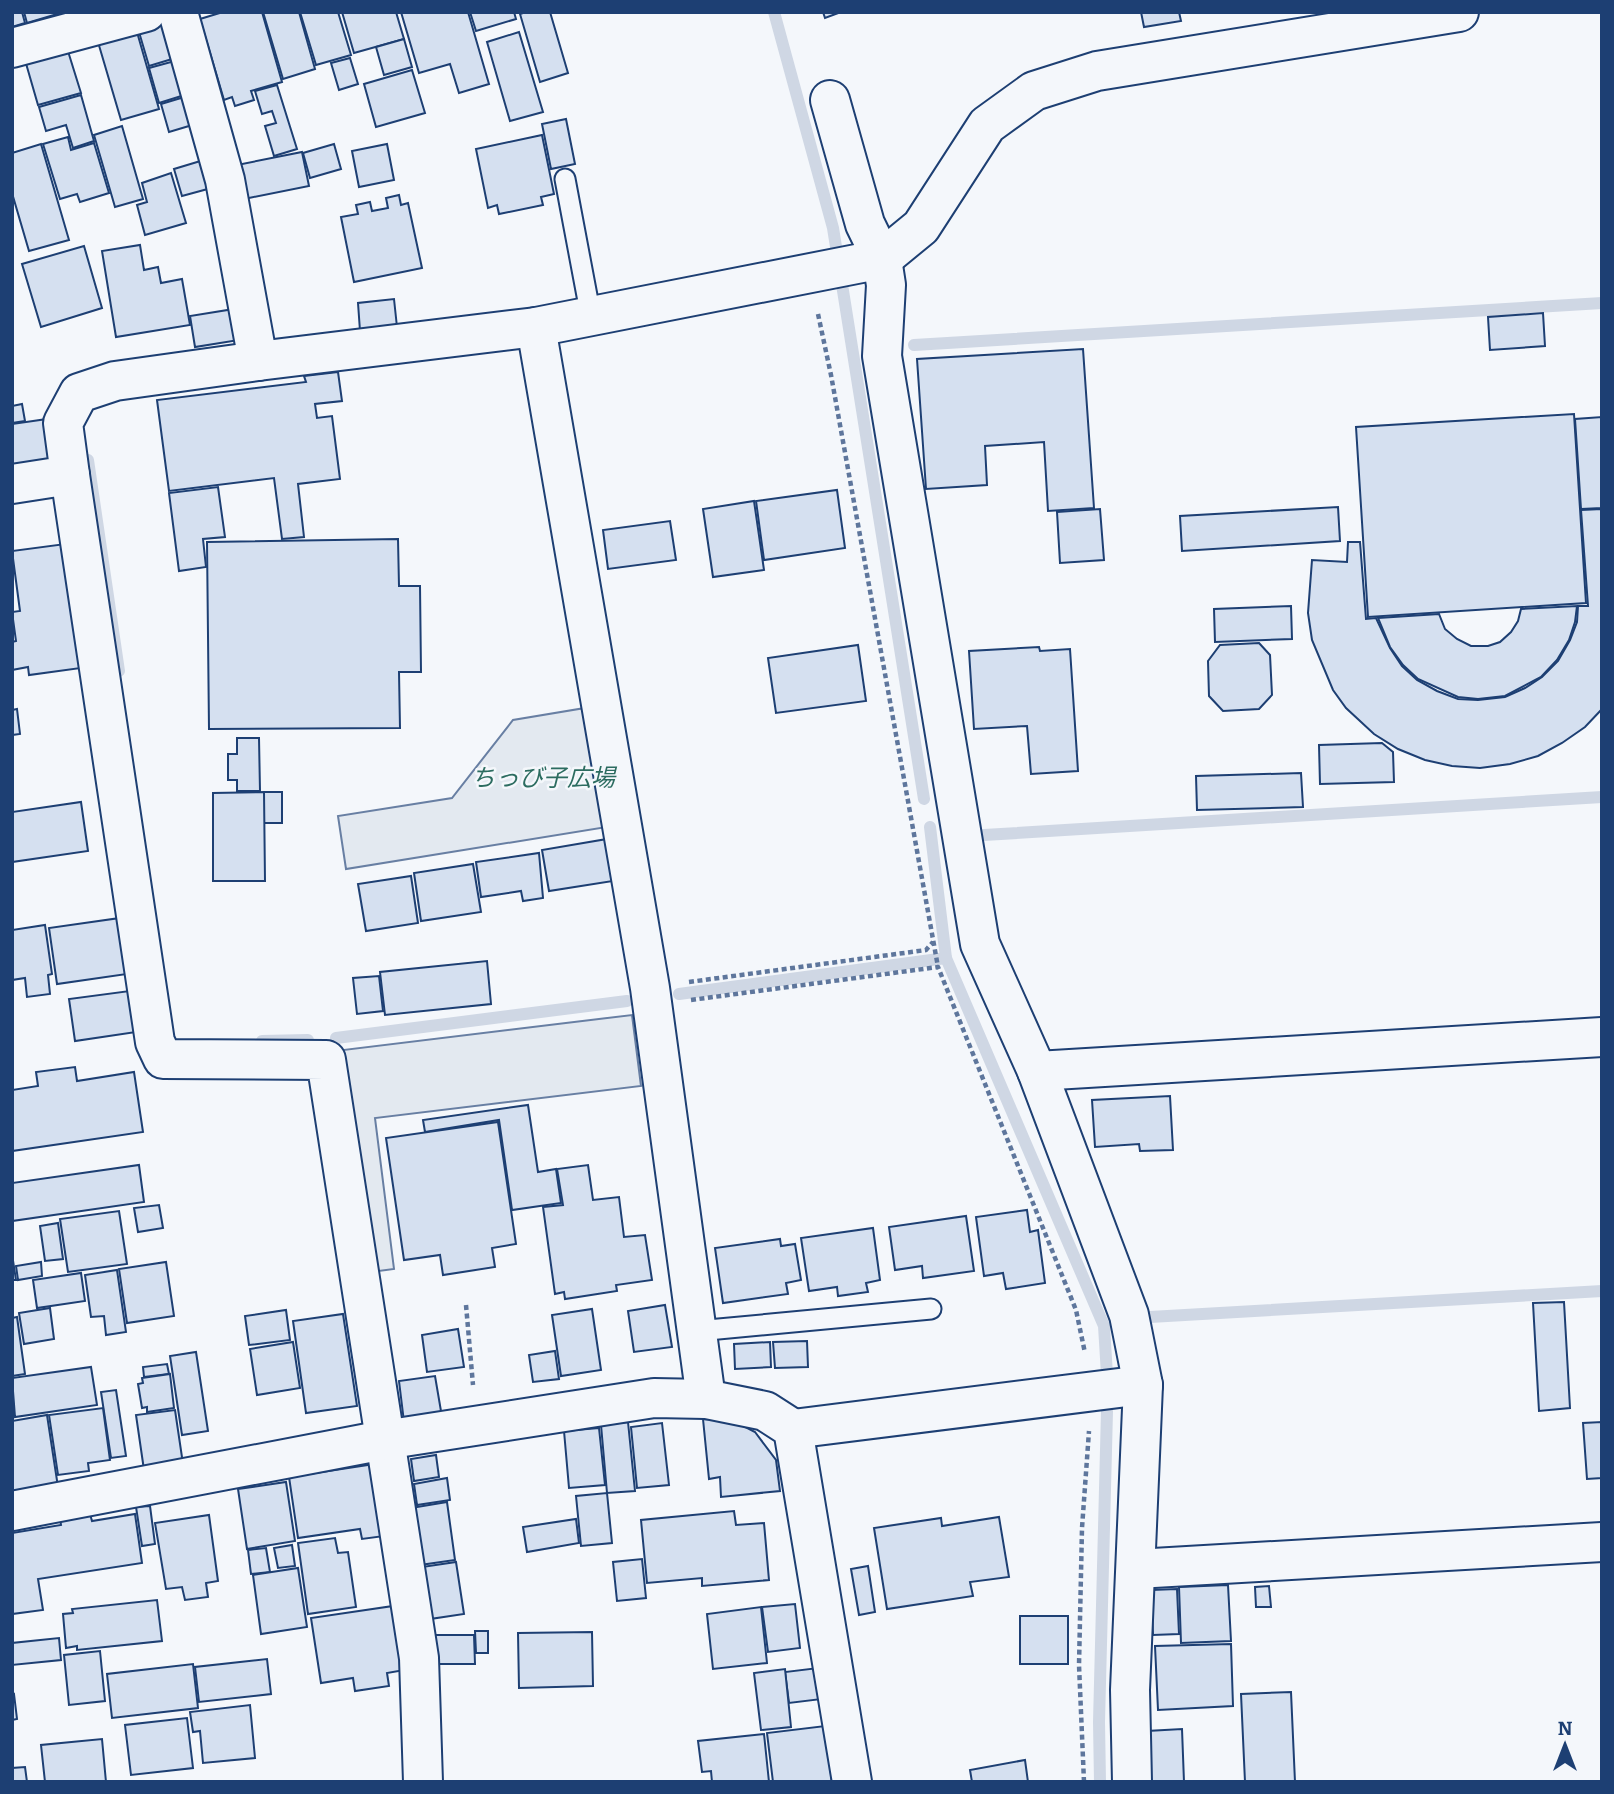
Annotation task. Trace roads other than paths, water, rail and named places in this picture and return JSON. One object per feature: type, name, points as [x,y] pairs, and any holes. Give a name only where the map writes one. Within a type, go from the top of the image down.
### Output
[{"type":"street","points":[[12,48],[146,12]]},
{"type":"street","points":[[178,12],[225,180],[258,361]]},
{"type":"street","points":[[423,1782],[419,1658],[326,1060],[163,1059],[155,1042],[63,423],[79,393],[115,381],[536,327],[871,261],[920,227],[987,125],[1034,91],[1097,71],[1459,12]]},
{"type":"street","points":[[830,100],[865,224],[871,261],[886,285],[882,356],[981,944],[1037,1071],[1129,1315],[1143,1385],[1129,1689],[1132,1782]]},
{"type":"street","points":[[536,327],[651,996],[706,1399]]},
{"type":"street","points":[[12,484],[70,475]]},
{"type":"street","points":[[1037,1071],[1602,1037]]},
{"type":"street","points":[[12,1511],[384,1440],[654,1398],[706,1399],[765,1411],[793,1429],[1143,1385]]},
{"type":"street","points":[[793,1429],[852,1782]]},
{"type":"street","points":[[1136,1569],[1602,1542]]},
{"type":"lane","points":[[565,179],[591,317]]},
{"type":"lane","points":[[697,1331],[931,1309]]},
{"type":"waterway","points":[[774,12],[833,228],[924,799]]},
{"type":"waterway","points":[[914,345],[1602,303]]},
{"type":"waterway","points":[[88,460],[119,671]]},
{"type":"waterway","points":[[984,835],[1602,797]]},
{"type":"waterway","points":[[930,827],[946,958],[1104,1326],[1107,1375]]},
{"type":"waterway","points":[[679,994],[946,958]]},
{"type":"waterway","points":[[336,1038],[627,1001]]},
{"type":"waterway","points":[[262,1041],[308,1040]]},
{"type":"waterway","points":[[1150,1317],[1602,1291]]},
{"type":"waterway","points":[[1100,1782],[1099,1722],[1107,1411]]},
{"type":"park label","name":"ちっび子広場","points":[[543,778]]}]
